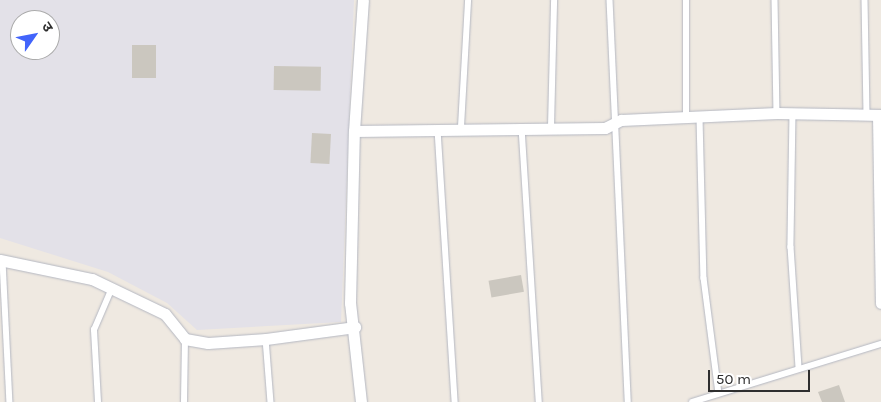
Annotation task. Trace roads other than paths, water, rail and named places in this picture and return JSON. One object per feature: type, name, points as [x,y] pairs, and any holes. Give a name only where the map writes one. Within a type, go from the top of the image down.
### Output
[{"type":"street","points":[[361,402],[355,328],[350,303],[354,131],[363,0]]},
{"type":"street","points":[[354,131],[460,127],[605,128],[621,120],[686,119],[778,113],[875,115],[881,304]]},
{"type":"street","points":[[2,261],[92,279],[165,314],[184,339],[208,343],[266,339],[355,328]]},
{"type":"lane","points":[[460,127],[468,0]]},
{"type":"lane","points":[[551,128],[554,0]]},
{"type":"lane","points":[[610,0],[614,124],[628,402]]},
{"type":"lane","points":[[686,0],[686,119]]},
{"type":"lane","points":[[775,0],[778,113]]},
{"type":"lane","points":[[865,0],[875,115]]},
{"type":"lane","points":[[792,113],[791,247],[799,369]]},
{"type":"lane","points":[[700,118],[704,278],[719,393]]},
{"type":"lane","points":[[438,128],[455,402]]},
{"type":"lane","points":[[522,128],[539,402]]},
{"type":"lane","points":[[2,261],[10,402]]},
{"type":"lane","points":[[98,402],[94,330],[112,288]]},
{"type":"lane","points":[[184,339],[184,402]]},
{"type":"lane","points":[[266,339],[272,402]]},
{"type":"lane","points":[[692,402],[881,344]]}]
